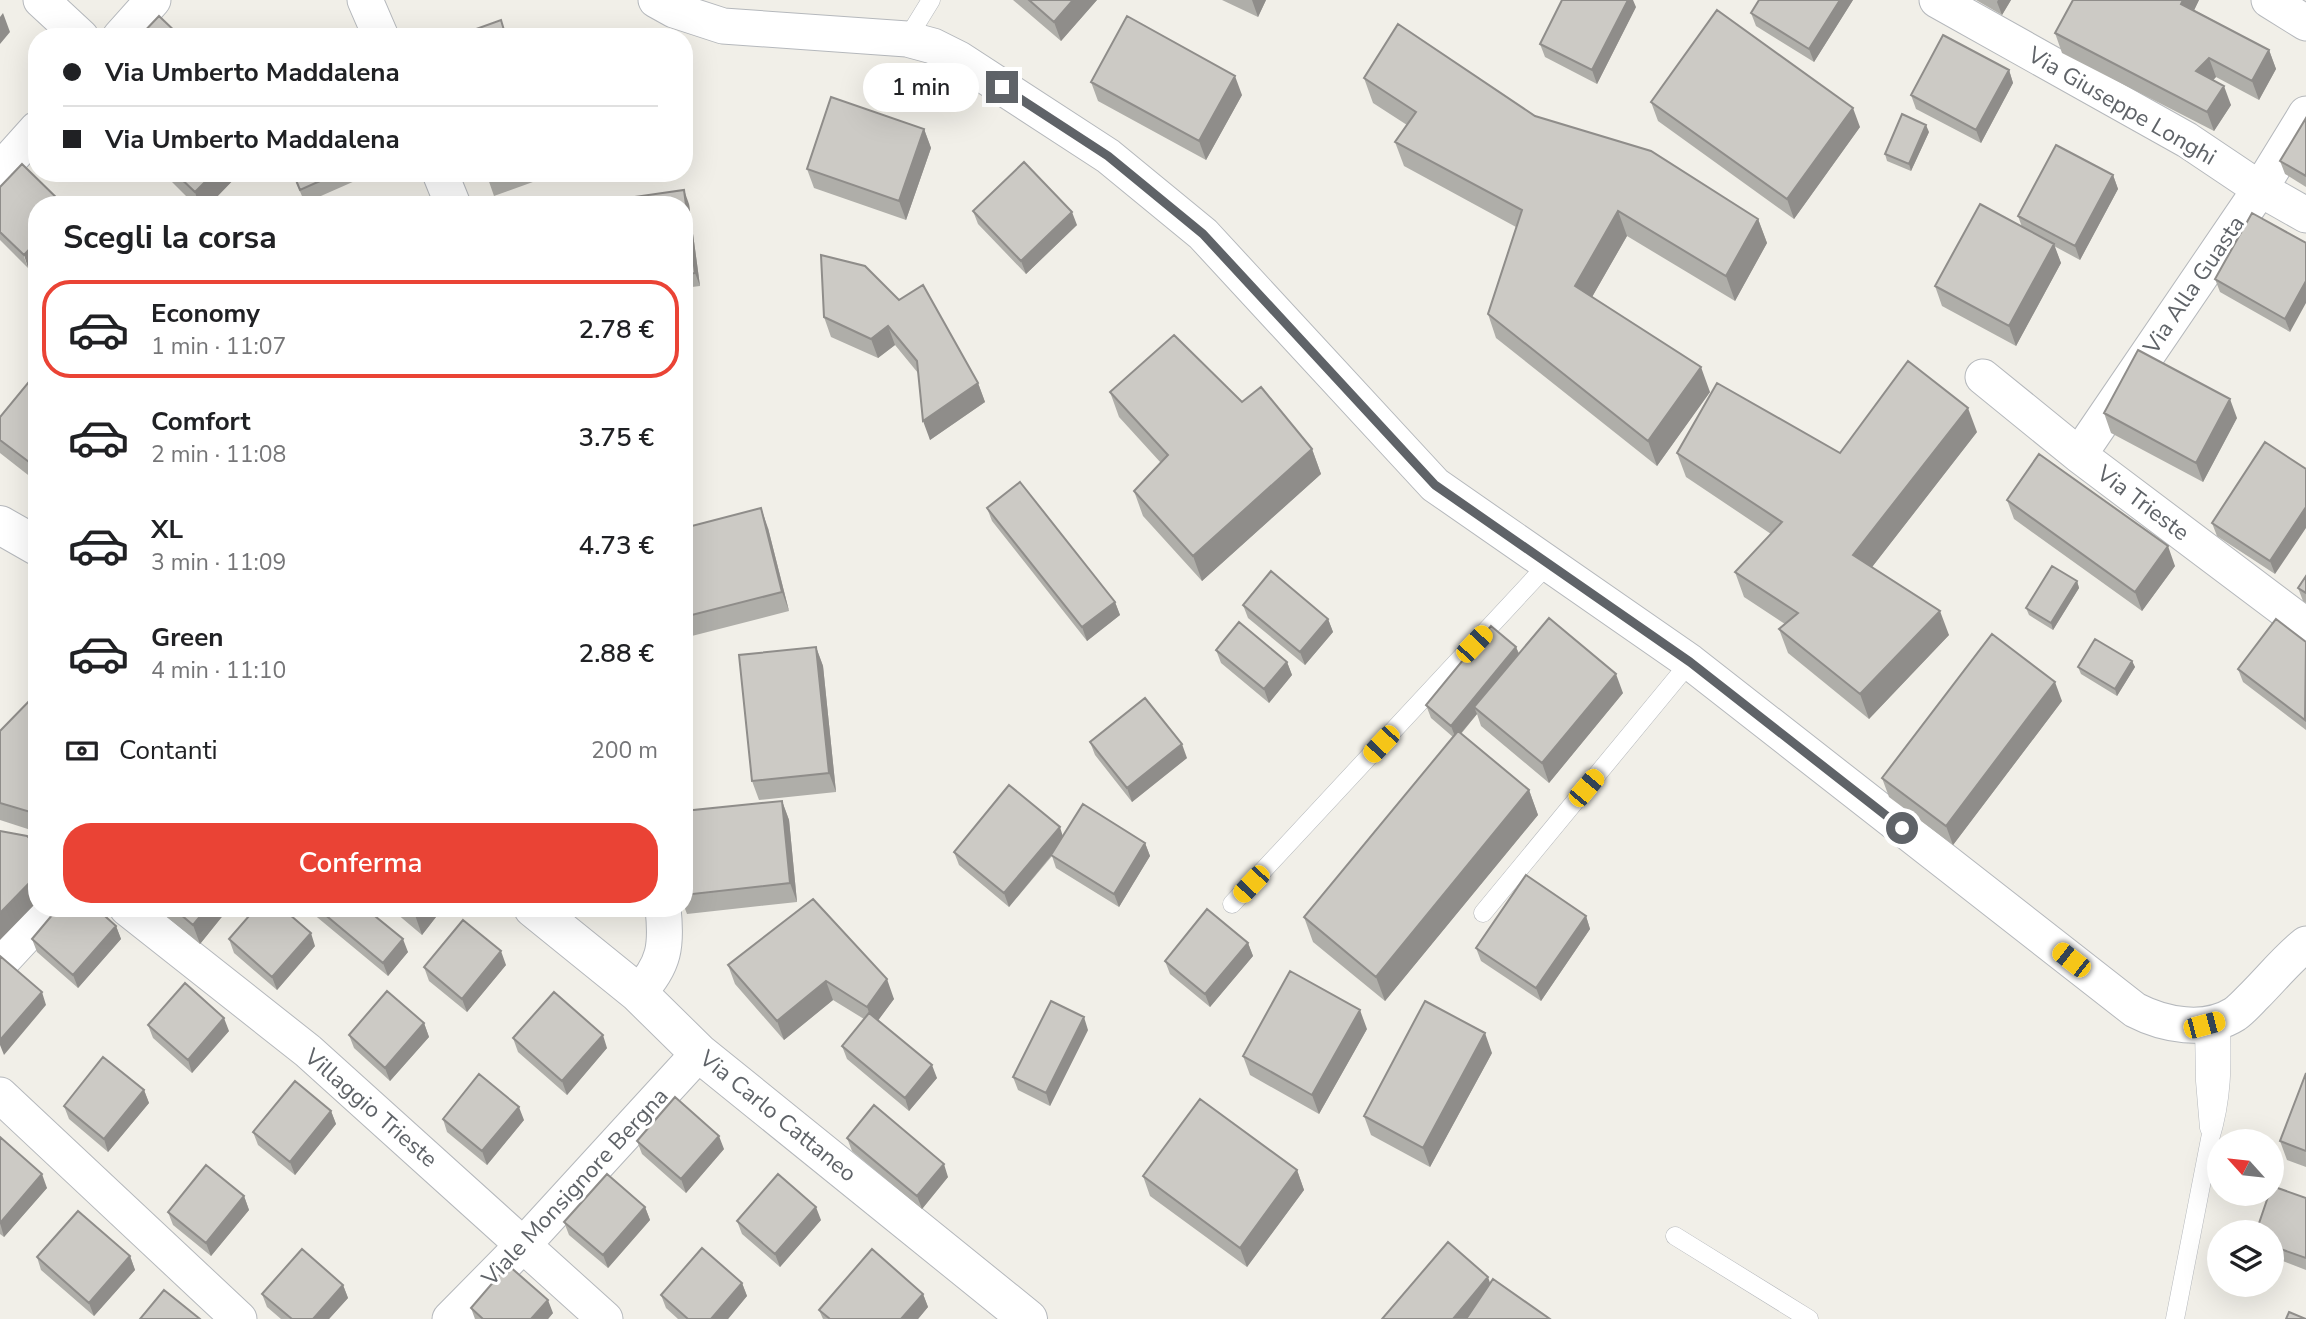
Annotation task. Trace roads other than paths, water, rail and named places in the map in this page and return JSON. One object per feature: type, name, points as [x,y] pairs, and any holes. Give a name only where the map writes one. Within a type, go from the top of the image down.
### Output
[{"type":"street","points":[[41,0],[71,28]]},
{"type":"street","points":[[128,28],[153,0]]},
{"type":"street","points":[[365,0],[377,28]]},
{"type":"street","points":[[656,0],[674,10],[723,26],[907,39],[933,46],[959,59],[1108,156],[1203,234],[1435,485],[1690,662],[2135,1010],[2150,1018],[2167,1022],[2213,1023],[2236,1013],[2306,944]]},
{"type":"street","name":"Via Giuseppe Longhi","points":[[1937,0],[2187,141],[2260,189],[2306,215]]},
{"type":"street","points":[[2269,0],[2306,23]]},
{"type":"street","name":"Via Alla Guasta","points":[[2079,455],[2260,189],[2306,114]]},
{"type":"street","points":[[0,170],[28,139]]},
{"type":"street","name":"Via Trieste","points":[[1983,377],[2079,455],[2306,626]]},
{"type":"street","points":[[0,525],[28,542]]},
{"type":"street","points":[[0,963],[43,917]]},
{"type":"street","name":"Villaggio Trieste","points":[[138,917],[308,1051],[605,1319]]},
{"type":"street","name":"Via Carlo Cattaneo","points":[[544,917],[638,993],[699,1053],[1028,1319]]},
{"type":"street","points":[[638,993],[647,984],[662,958],[666,940],[664,917]]},
{"type":"street","name":"Viale Monsignore Bergna","points":[[450,1319],[524,1244],[699,1053]]},
{"type":"street","points":[[0,1095],[239,1319]]},
{"type":"lane","points":[[907,39],[931,0]]},
{"type":"lane","points":[[1233,904],[1548,564]]},
{"type":"lane","points":[[1483,913],[1690,662]]},
{"type":"lane","points":[[2175,1319],[2210,1139],[2204,1082],[2213,1023]]},
{"type":"lane","points":[[1675,1236],[1809,1319]]}]
